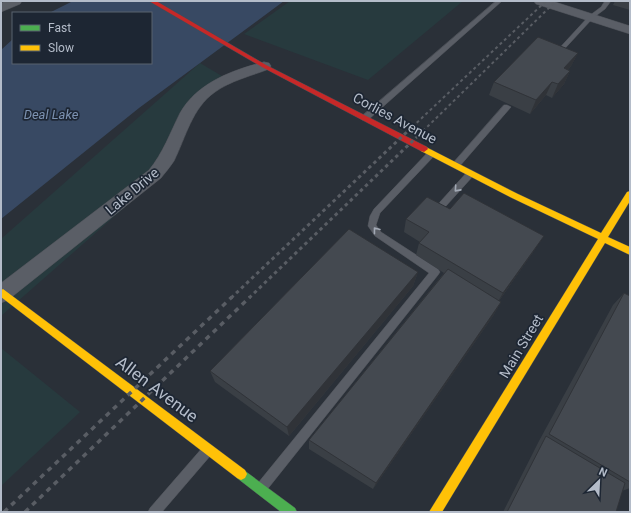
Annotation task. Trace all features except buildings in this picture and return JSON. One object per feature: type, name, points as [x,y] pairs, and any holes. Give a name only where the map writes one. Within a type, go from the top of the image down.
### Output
[{"type":"street","points":[[1,8],[16,1]]},
{"type":"street","name":"Corlies Avenue","points":[[152,1],[264,66],[471,173],[630,251]]},
{"type":"street","points":[[540,1],[630,30]]},
{"type":"street","name":"Lake Drive","points":[[2,293],[155,174],[166,160],[188,113],[198,99],[209,88],[264,66]]},
{"type":"street","name":"Main Street","points":[[435,512],[630,194]]},
{"type":"street","name":"Allen Avenue","points":[[2,293],[209,448],[291,512]]},
{"type":"lane","points":[[364,118],[499,1]]},
{"type":"lane","points":[[556,55],[608,1]]},
{"type":"lane","points":[[456,165],[507,107]]},
{"type":"lane","points":[[261,488],[435,272],[378,234],[373,229],[372,221],[377,211],[432,153]]},
{"type":"lane","points":[[443,204],[471,173]]},
{"type":"lane","points":[[154,512],[209,448]]},
{"type":"green space","points":[[290,1],[463,1],[368,80],[244,34]]},
{"type":"green space","points":[[200,63],[232,82],[212,88],[149,186],[1,316],[1,239]]},
{"type":"green space","points":[[1,348],[80,412],[1,486]]},
{"type":"water","name":"Deal Lake","points":[[73,1],[284,1],[139,108],[1,219],[1,50],[12,40],[12,64],[152,64],[152,12],[51,12]]},
{"type":"railway","points":[[408,131],[546,1]]},
{"type":"railway","points":[[423,131],[556,1]]},
{"type":"railway","points":[[231,298],[409,130]]},
{"type":"railway","points":[[249,298],[424,130]]},
{"type":"railway","points":[[4,512],[232,297]]},
{"type":"railway","points":[[25,512],[250,297]]},
{"type":"traffic: fast","points":[[241,474],[291,512]]},
{"type":"traffic: slow","points":[[424,149],[515,196],[630,251]]},
{"type":"traffic: slow","points":[[435,512],[630,194]]},
{"type":"traffic: slow","points":[[3,293],[241,474]]},
{"type":"traffic: jam","points":[[152,1],[264,66],[424,149]]}]
